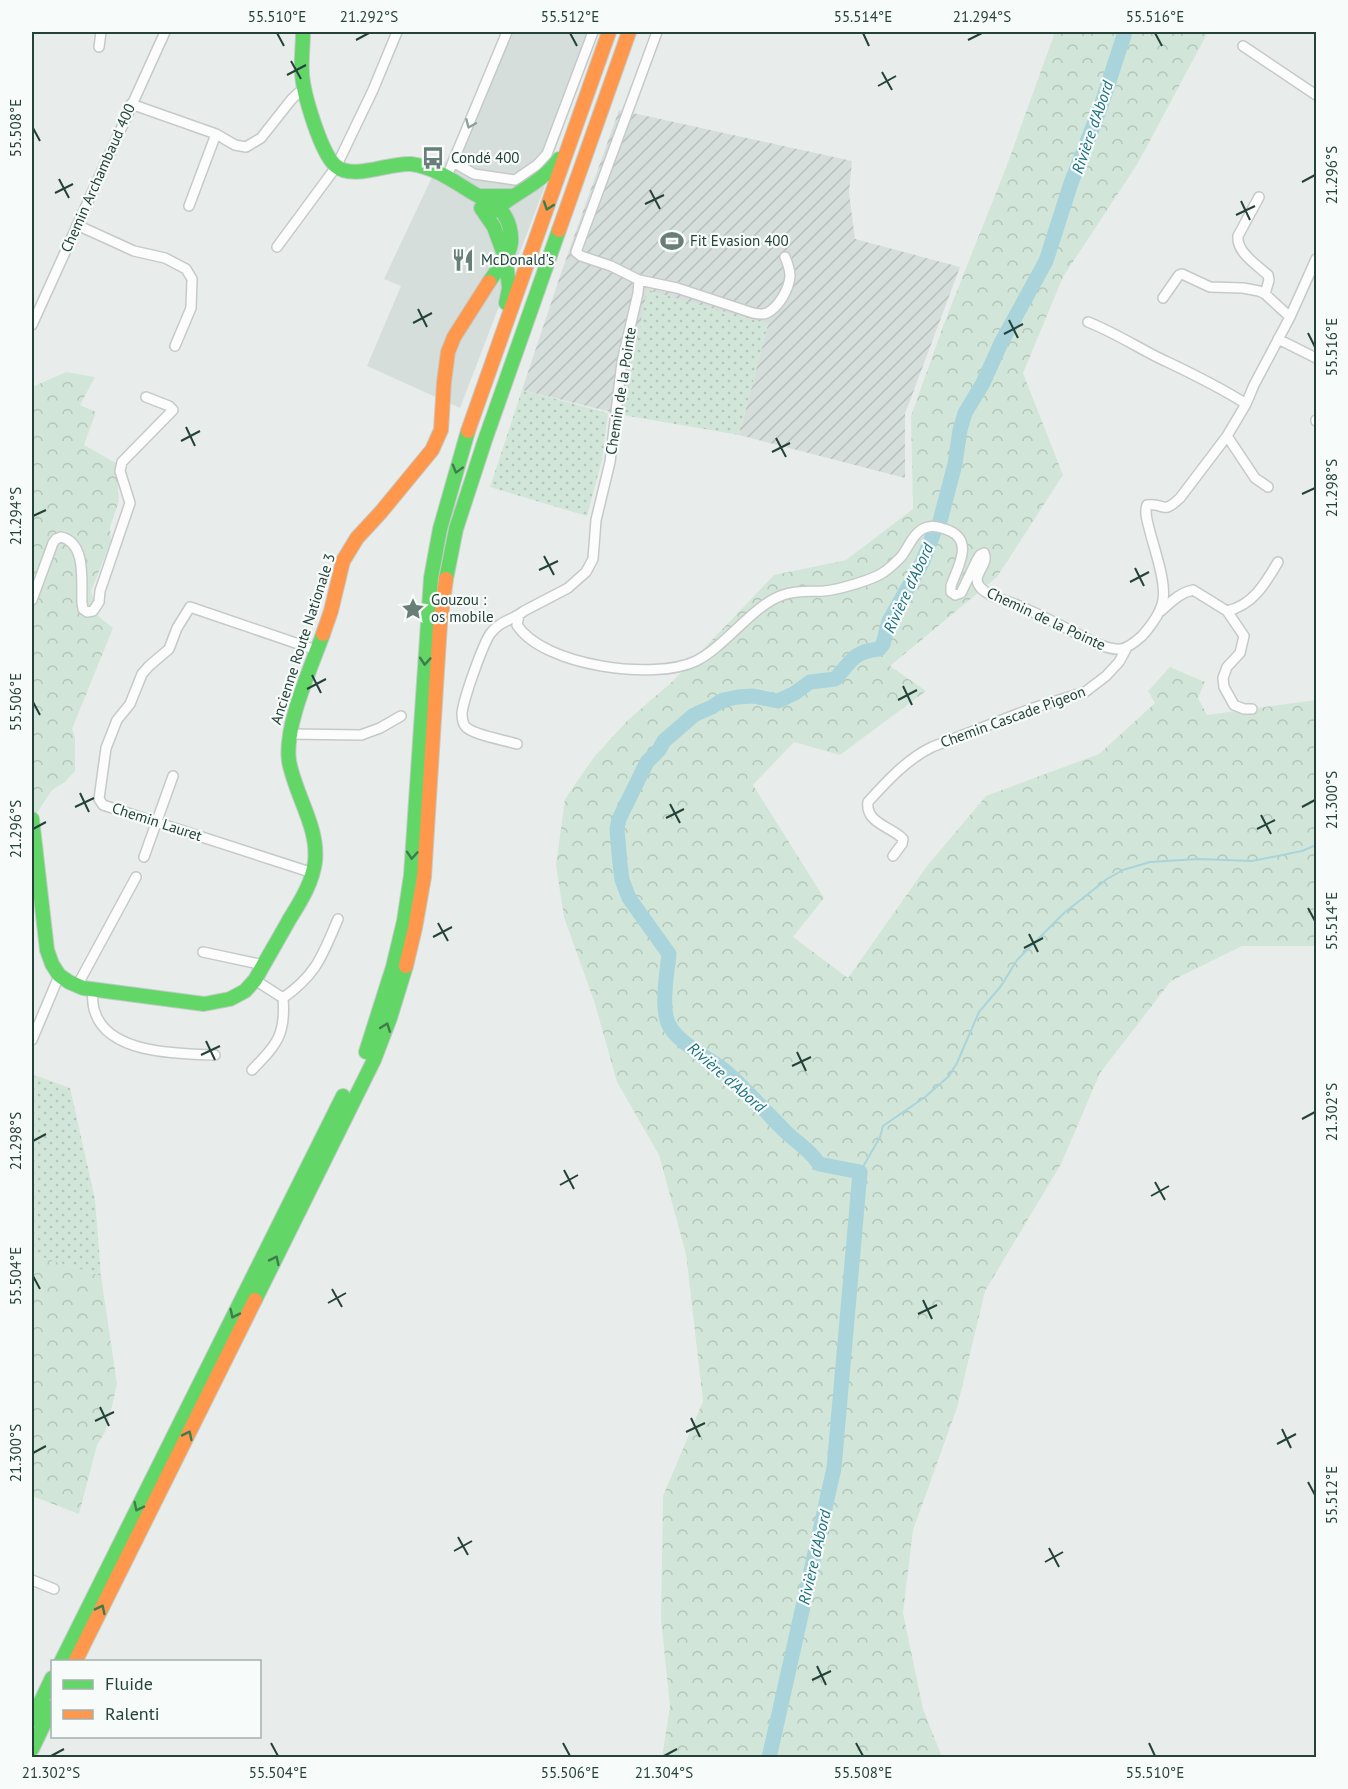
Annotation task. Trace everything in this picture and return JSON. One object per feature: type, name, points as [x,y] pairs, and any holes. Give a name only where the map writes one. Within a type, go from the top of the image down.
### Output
[{"type":"main road","points":[[303,32],[301,70],[304,90],[325,151],[336,167]]},
{"type":"main road","points":[[492,211],[511,196],[536,183],[553,169],[566,144],[607,32]]},
{"type":"main road","points":[[467,434],[607,32]]},
{"type":"main road","points":[[76,1660],[374,1060],[390,1018],[416,928],[424,877],[441,624],[446,578],[456,529],[485,440],[629,32]]},
{"type":"main road","name":"Ancienne Route Nationale 3","points":[[336,167],[341,171],[352,172],[400,164],[417,165],[447,176],[479,196],[492,211]]},
{"type":"main road","name":"Ancienne Route Nationale 3","points":[[59,976],[70,984],[92,989],[204,1004],[231,999],[245,991],[255,980],[307,890],[313,873],[314,841],[290,764],[289,734],[331,611],[343,561],[357,538],[424,462],[438,440],[441,430],[448,352],[454,337],[502,262],[506,260],[510,249],[511,232],[507,221],[466,188]]},
{"type":"main road","points":[[479,196],[511,196]]},
{"type":"main road","points":[[62,1660],[364,1054],[380,1011],[404,921],[411,875],[431,578],[440,529],[476,400],[498,334],[509,288],[506,260]]},
{"type":"main road","points":[[32,819],[47,950],[59,976]]},
{"type":"main road","points":[[32,1720],[51,1680]]},
{"type":"main road","points":[[32,1749],[51,1709]]},
{"type":"street","points":[[99,47],[101,32]]},
{"type":"street","name":"Chemin Archambaud 400","points":[[32,325],[165,32]]},
{"type":"street","points":[[277,247],[336,167],[398,32]]},
{"type":"street","points":[[447,176],[507,32]]},
{"type":"street","points":[[453,162],[474,174],[515,180],[537,165],[547,154],[592,32]]},
{"type":"street","points":[[657,32],[576,252],[639,280],[677,288],[753,313],[764,314],[777,304],[788,287],[789,267],[785,257]]},
{"type":"street","points":[[1243,46],[1317,95]]},
{"type":"street","points":[[131,104],[246,147],[266,134],[298,93],[304,90]]},
{"type":"street","points":[[189,206],[216,134]]},
{"type":"street","points":[[466,188],[474,174]]},
{"type":"street","points":[[1259,197],[1238,236],[1238,241],[1240,249],[1268,275],[1265,294]]},
{"type":"street","points":[[77,225],[134,251],[165,258],[186,269],[192,279],[191,308],[175,346]]},
{"type":"street","name":"Chemin de la Pointe","points":[[639,280],[622,362],[610,462],[596,520],[593,559],[586,572],[568,588],[519,615],[518,625],[529,638],[544,648],[572,659],[635,670],[677,666],[696,661],[759,610],[782,595],[839,589],[878,576],[901,556],[918,531],[936,526],[949,530],[962,540],[964,548],[951,586],[951,592],[955,595],[961,593],[977,560],[984,553],[986,561],[977,581],[986,592],[1103,646],[1126,649],[1147,631],[1163,600],[1163,590],[1146,516],[1147,505],[1172,507],[1227,436],[1246,404],[1317,259]]},
{"type":"street","points":[[1163,298],[1182,274],[1210,287],[1259,291],[1290,317]]},
{"type":"street","points":[[1088,322],[1186,372],[1211,382],[1246,404]]},
{"type":"street","points":[[1278,339],[1317,358]]},
{"type":"street","points":[[32,600],[53,543],[61,537],[73,543],[78,550],[83,609],[93,612],[99,602],[100,591],[130,503],[120,471],[122,462],[173,411],[169,406],[146,397]]},
{"type":"street","points":[[1227,436],[1255,478],[1268,487]]},
{"type":"street","points":[[1227,611],[1244,605],[1255,595],[1264,586],[1278,562]]},
{"type":"street","points":[[1157,614],[1178,596],[1193,590],[1227,611],[1244,636],[1239,653],[1224,673],[1224,687],[1234,705],[1252,709]]},
{"type":"street","name":"Chemin Lauret","points":[[313,873],[103,805],[100,801],[106,748],[117,720],[130,704],[142,674],[169,649],[188,609],[194,608],[316,650]]},
{"type":"street","points":[[517,744],[471,732],[464,725],[462,714],[480,657],[490,634],[511,617],[519,615]]},
{"type":"street","name":"Chemin Cascade Pigeon","points":[[893,856],[902,844],[903,838],[874,820],[869,813],[868,802],[893,776],[925,750],[1034,708],[1085,692],[1106,676],[1124,656],[1126,649]]},
{"type":"street","points":[[289,734],[361,735],[381,728],[401,716]]},
{"type":"street","points":[[144,857],[173,776]]},
{"type":"street","points":[[77,986],[136,877]]},
{"type":"street","points":[[283,998],[308,978],[317,965],[338,919]]},
{"type":"street","points":[[204,952],[264,966]]},
{"type":"street","points":[[32,1040],[59,976]]},
{"type":"street","points":[[255,980],[283,998]]},
{"type":"street","points":[[92,989],[95,1014],[112,1035],[124,1042],[175,1054],[215,1055]]},
{"type":"street","points":[[252,1070],[281,1034],[283,998]]},
{"type":"street","points":[[32,1580],[54,1589]]},
{"type":"shaded area","points":[[503,32],[598,32],[554,153],[544,189],[460,408],[367,366],[401,286],[384,279],[440,160],[448,164]]},
{"type":"shaded area","points":[[619,110],[852,161],[849,193],[855,239],[960,267],[905,414],[905,478],[739,435],[768,324],[647,291],[623,415],[522,390]]},
{"type":"green space","points":[[1055,32],[1208,32],[1138,163],[1063,277],[1023,373],[1063,475],[997,577],[890,666],[926,691],[840,755],[794,742],[753,785],[824,898],[793,937],[848,978],[927,866],[986,796],[1099,754],[1155,703],[1148,691],[1170,667],[1205,682],[1198,698],[1207,715],[1316,700],[1316,946],[1242,946],[1171,981],[1100,1073],[1061,1164],[985,1291],[957,1408],[913,1530],[903,1613],[923,1709],[942,1757],[662,1757],[670,1706],[661,1619],[663,1496],[703,1401],[686,1254],[659,1155],[617,1082],[595,1004],[564,917],[556,865],[565,799],[594,757],[628,720],[673,681],[774,575],[846,560],[913,509],[911,416]]},
{"type":"green space","points":[[647,290],[768,324],[739,435],[623,415]]},
{"type":"green space","points":[[66,372],[95,377],[80,405],[96,412],[84,445],[116,463],[119,501],[110,527],[111,541],[91,591],[98,616],[113,628],[72,729],[75,737],[75,771],[65,782],[52,790],[37,813],[32,810],[32,387]]},
{"type":"green space","points":[[522,390],[608,413],[602,460],[587,516],[490,487]]},
{"type":"green space","points":[[32,1074],[70,1088],[95,1199],[101,1276],[32,1254]]},
{"type":"green space","points":[[32,1254],[101,1276],[117,1384],[105,1432],[97,1445],[79,1514],[32,1496]]},
{"type":"waterway","name":"Rivière d'Abord","points":[[940,521],[965,413],[1046,261],[1071,183],[1101,106],[1125,32]]},
{"type":"waterway","name":"Rivière d'Abord","points":[[769,1758],[834,1468],[860,1172],[819,1164],[732,1077],[685,1043],[672,1030],[665,1007],[669,954],[629,898],[622,880],[617,829],[619,819],[647,762],[664,741],[694,715],[723,700],[738,697],[753,696],[778,701],[795,693],[810,682],[835,679],[858,655],[879,649],[883,644],[889,621],[922,563],[934,532]]},
{"type":"waterway","points":[[860,1172],[880,1137],[883,1126],[925,1097],[949,1076],[979,1012],[1001,986],[1017,960],[1064,913],[1107,879],[1123,870],[1150,862],[1198,859],[1252,861],[1302,851],[1316,845]]},
{"type":"traffic: fast","points":[[303,32],[303,82],[319,137],[330,159],[336,166],[352,172],[402,164],[428,168],[444,175],[496,207],[503,213],[508,223],[511,243],[505,258],[489,282]]},
{"type":"traffic: fast","points":[[488,216],[543,176],[559,159]]},
{"type":"traffic: fast","points":[[479,196],[511,196]]},
{"type":"traffic: fast","points":[[481,208],[494,227],[506,260]]},
{"type":"traffic: fast","points":[[446,579],[456,529],[559,230]]},
{"type":"traffic: fast","points":[[506,260],[509,288],[506,303]]},
{"type":"traffic: fast","points":[[366,1052],[393,967],[404,921],[411,875],[431,578],[440,529],[468,431]]},
{"type":"traffic: fast","points":[[32,819],[47,950],[59,975],[83,988],[204,1004],[230,999],[245,991],[255,980],[301,900],[315,862],[313,836],[292,774],[289,747],[294,714],[323,634]]},
{"type":"traffic: fast","points":[[255,1300],[374,1060],[406,966]]},
{"type":"traffic: fast","points":[[62,1660],[343,1096]]},
{"type":"traffic: fast","points":[[32,1720],[51,1680]]},
{"type":"traffic: fast","points":[[32,1749],[51,1709]]},
{"type":"traffic: slow","points":[[468,431],[609,32]]},
{"type":"traffic: slow","points":[[559,230],[629,32]]},
{"type":"traffic: slow","points":[[323,634],[343,561],[357,538],[432,450],[441,430],[448,352],[454,337],[489,282]]},
{"type":"traffic: slow","points":[[406,966],[424,877],[440,624],[446,579]]},
{"type":"traffic: slow","points":[[76,1660],[255,1300]]},
{"type":"place","name":"Condé 400","points":[[433,158]]},
{"type":"place","name":"Fit Evasion 400","points":[[672,241]]},
{"type":"place","name":"McDonald's","points":[[463,260]]},
{"type":"place","name":"Gouzou : os mobile","points":[[413,609]]}]
